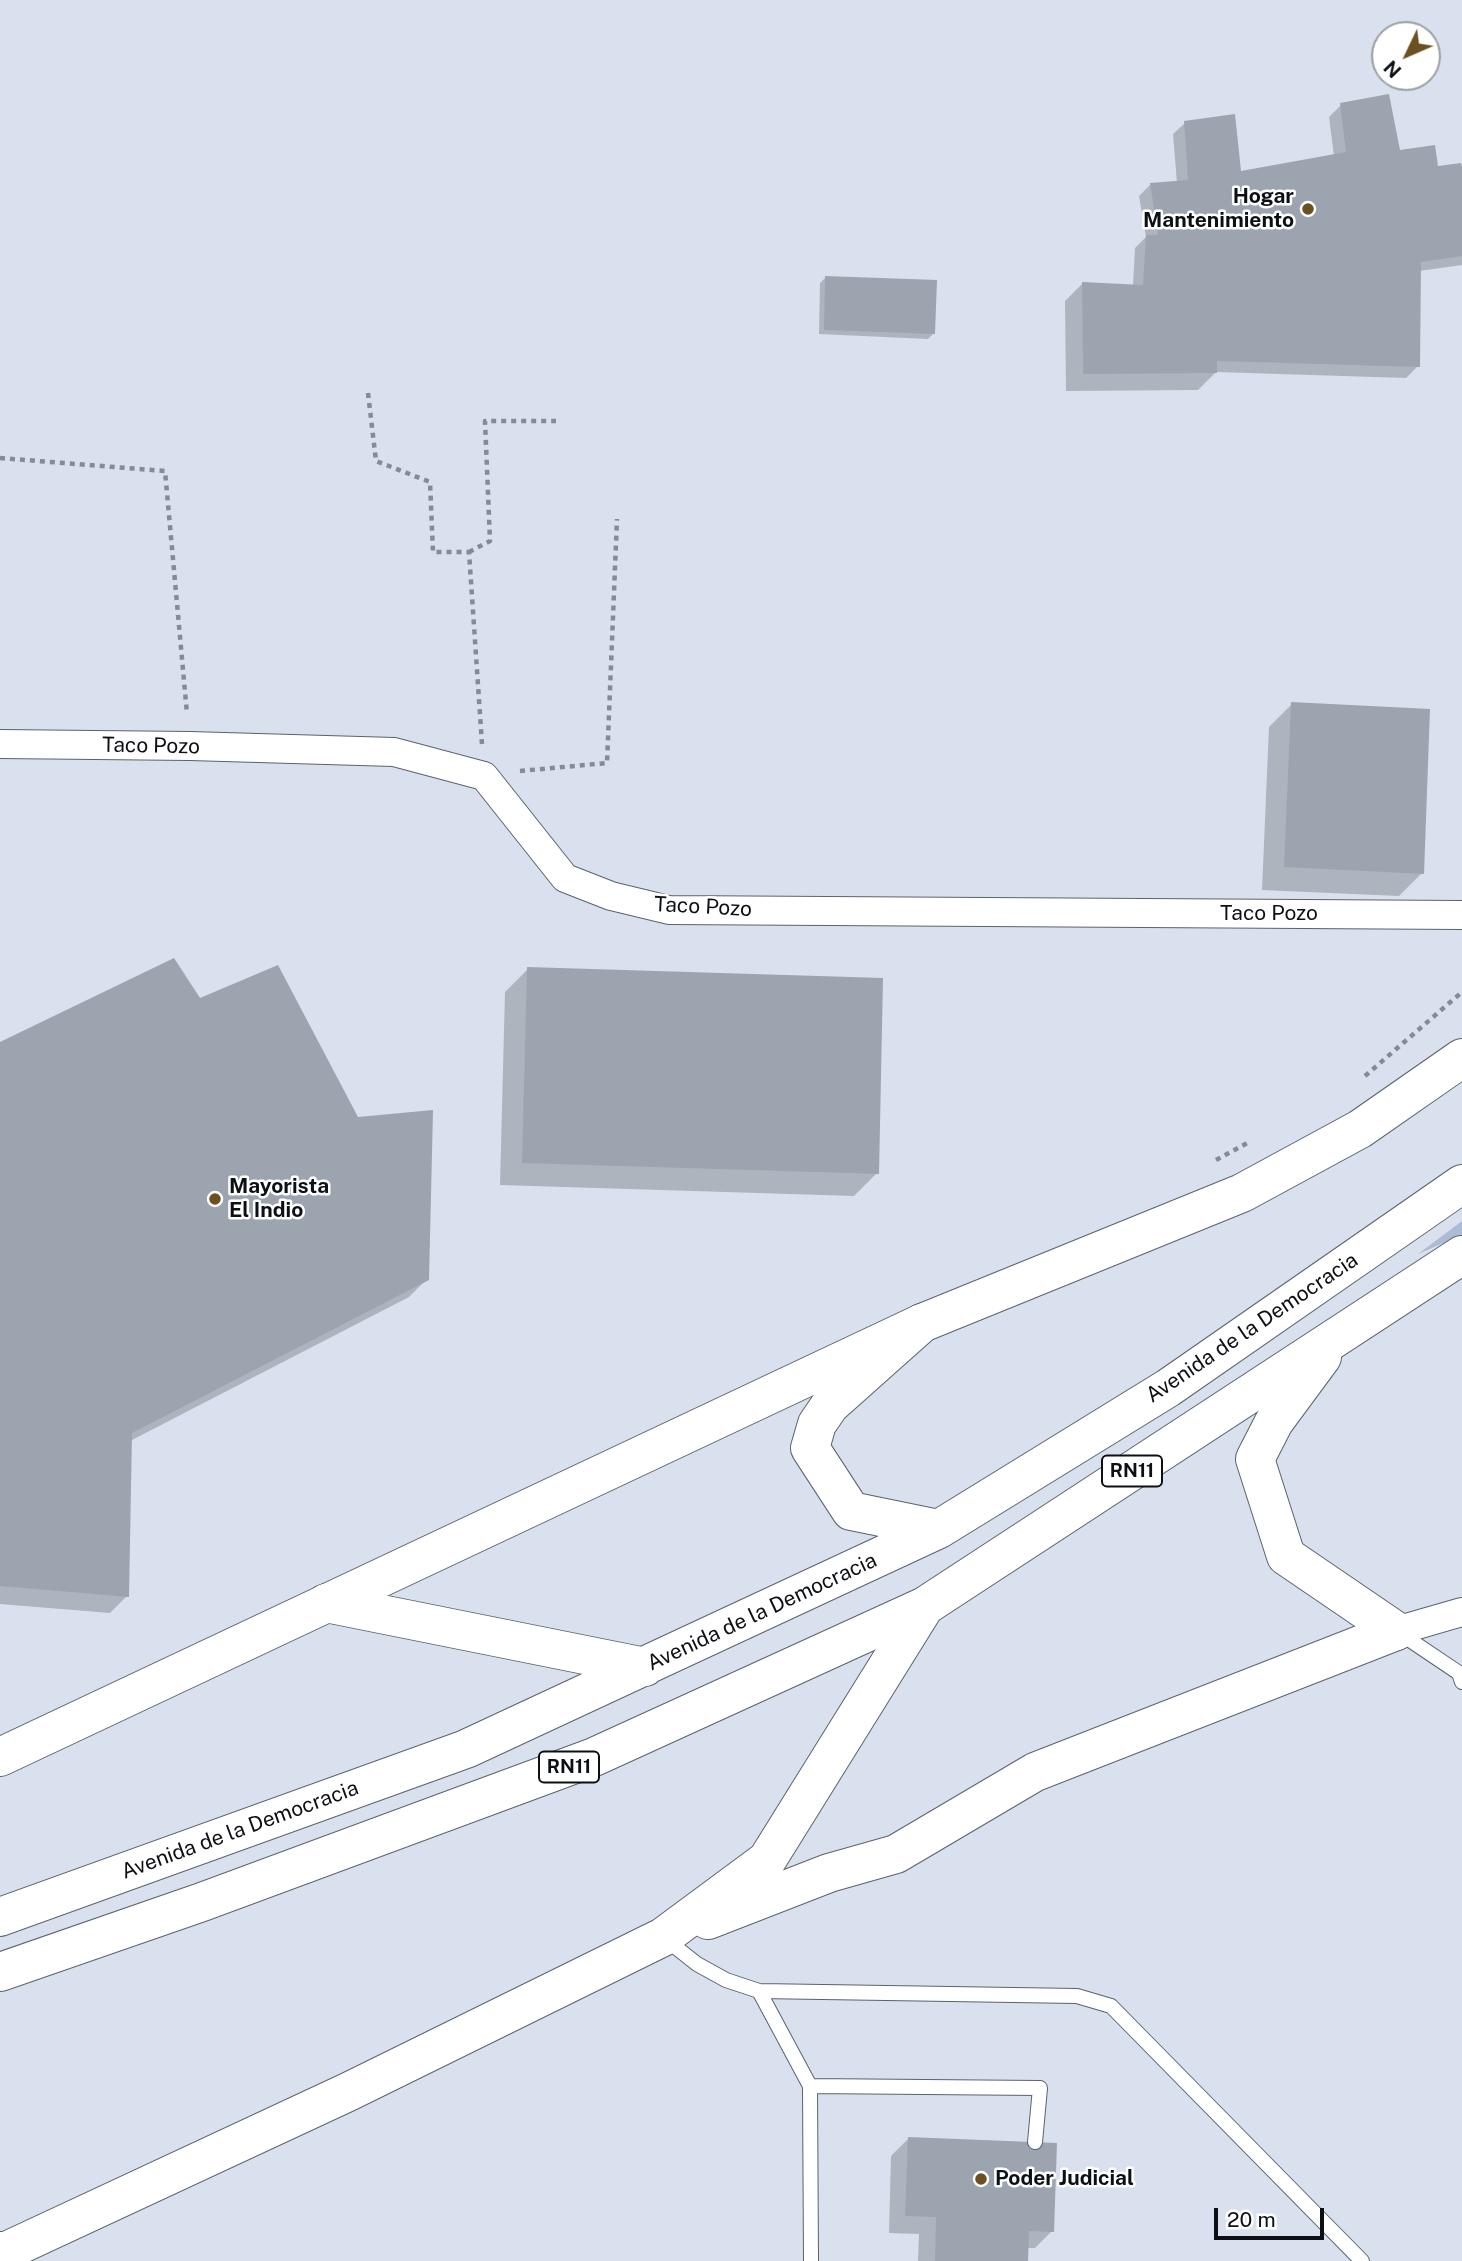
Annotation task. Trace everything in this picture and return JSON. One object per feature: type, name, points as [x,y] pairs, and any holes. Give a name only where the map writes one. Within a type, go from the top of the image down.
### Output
[{"type":"main road","points":[[0,1757],[922,1323],[1242,1193],[1360,1129],[1462,1058]]},
{"type":"main road","name":"Avenida de la Democracia","points":[[0,1917],[466,1749],[939,1529],[1168,1388],[1462,1184]]},
{"type":"main road","name":"RN11","points":[[0,1972],[215,1897],[594,1757],[925,1606],[1462,1255]]},
{"type":"main road","points":[[922,1323],[830,1405],[817,1424],[810,1448],[851,1511],[939,1529]]},
{"type":"main road","points":[[1338,1336],[1274,1422],[1255,1459],[1286,1556],[1396,1631]]},
{"type":"main road","points":[[326,1603],[645,1667]]},
{"type":"main road","points":[[663,1937],[767,1860],[925,1606]]},
{"type":"main road","points":[[2,2252],[348,2092],[663,1937],[830,1873],[896,1854],[1035,1772],[1396,1631]]},
{"type":"street","name":"Taco Pozo","points":[[0,744],[394,752],[484,776],[565,877],[611,896],[668,909],[1462,915]]},
{"type":"street","points":[[1396,1631],[1462,1612]]},
{"type":"lane","points":[[1396,1631],[1459,1673],[1462,1682]]},
{"type":"lane","points":[[663,1937],[697,1964],[726,1980],[759,1991],[1077,1996],[1111,2006],[1362,2261]]},
{"type":"lane","points":[[759,1991],[810,2086],[811,2261]]},
{"type":"lane","points":[[810,2086],[1040,2088],[1035,2142]]},
{"type":"path","points":[[368,393],[376,461],[430,482],[433,552],[469,552],[490,541],[485,421],[556,421]]},
{"type":"path","points":[[0,458],[165,471],[190,746]]},
{"type":"path","points":[[469,552],[484,776],[607,763],[617,519]]},
{"type":"shaded area","points":[[1462,1221],[1462,1235],[1418,1254]]},
{"type":"building","name":"Hogar Mantenimiento","points":[[1389,94],[1400,150],[1435,145],[1438,166],[1461,163],[1462,167],[1462,256],[1421,262],[1420,367],[1217,361],[1217,373],[1083,374],[1082,282],[1143,285],[1146,235],[1158,235],[1150,183],[1188,180],[1184,121],[1235,114],[1241,171],[1346,152],[1340,103]]},
{"type":"building","points":[[825,276],[937,280],[935,334],[824,330]]},
{"type":"building","points":[[1291,702],[1430,709],[1424,874],[1284,867]]},
{"type":"building","name":"Mayorista El Indio","points":[[174,958],[200,998],[278,965],[358,1117],[433,1110],[429,1280],[132,1433],[129,1597],[0,1586],[0,1042]]},
{"type":"building","points":[[527,967],[883,978],[879,1174],[522,1163]]},
{"type":"building","name":"Poder Judicial","points":[[908,2137],[1057,2143],[1054,2232],[1029,2231],[1028,2261],[935,2261],[936,2217],[905,2216]]},
{"type":"place","name":"Hogar Mantenimiento","points":[[1308,209]]},
{"type":"place","name":"Mayorista El Indio","points":[[215,1199]]},
{"type":"place","name":"Poder Judicial","points":[[981,2179]]}]
